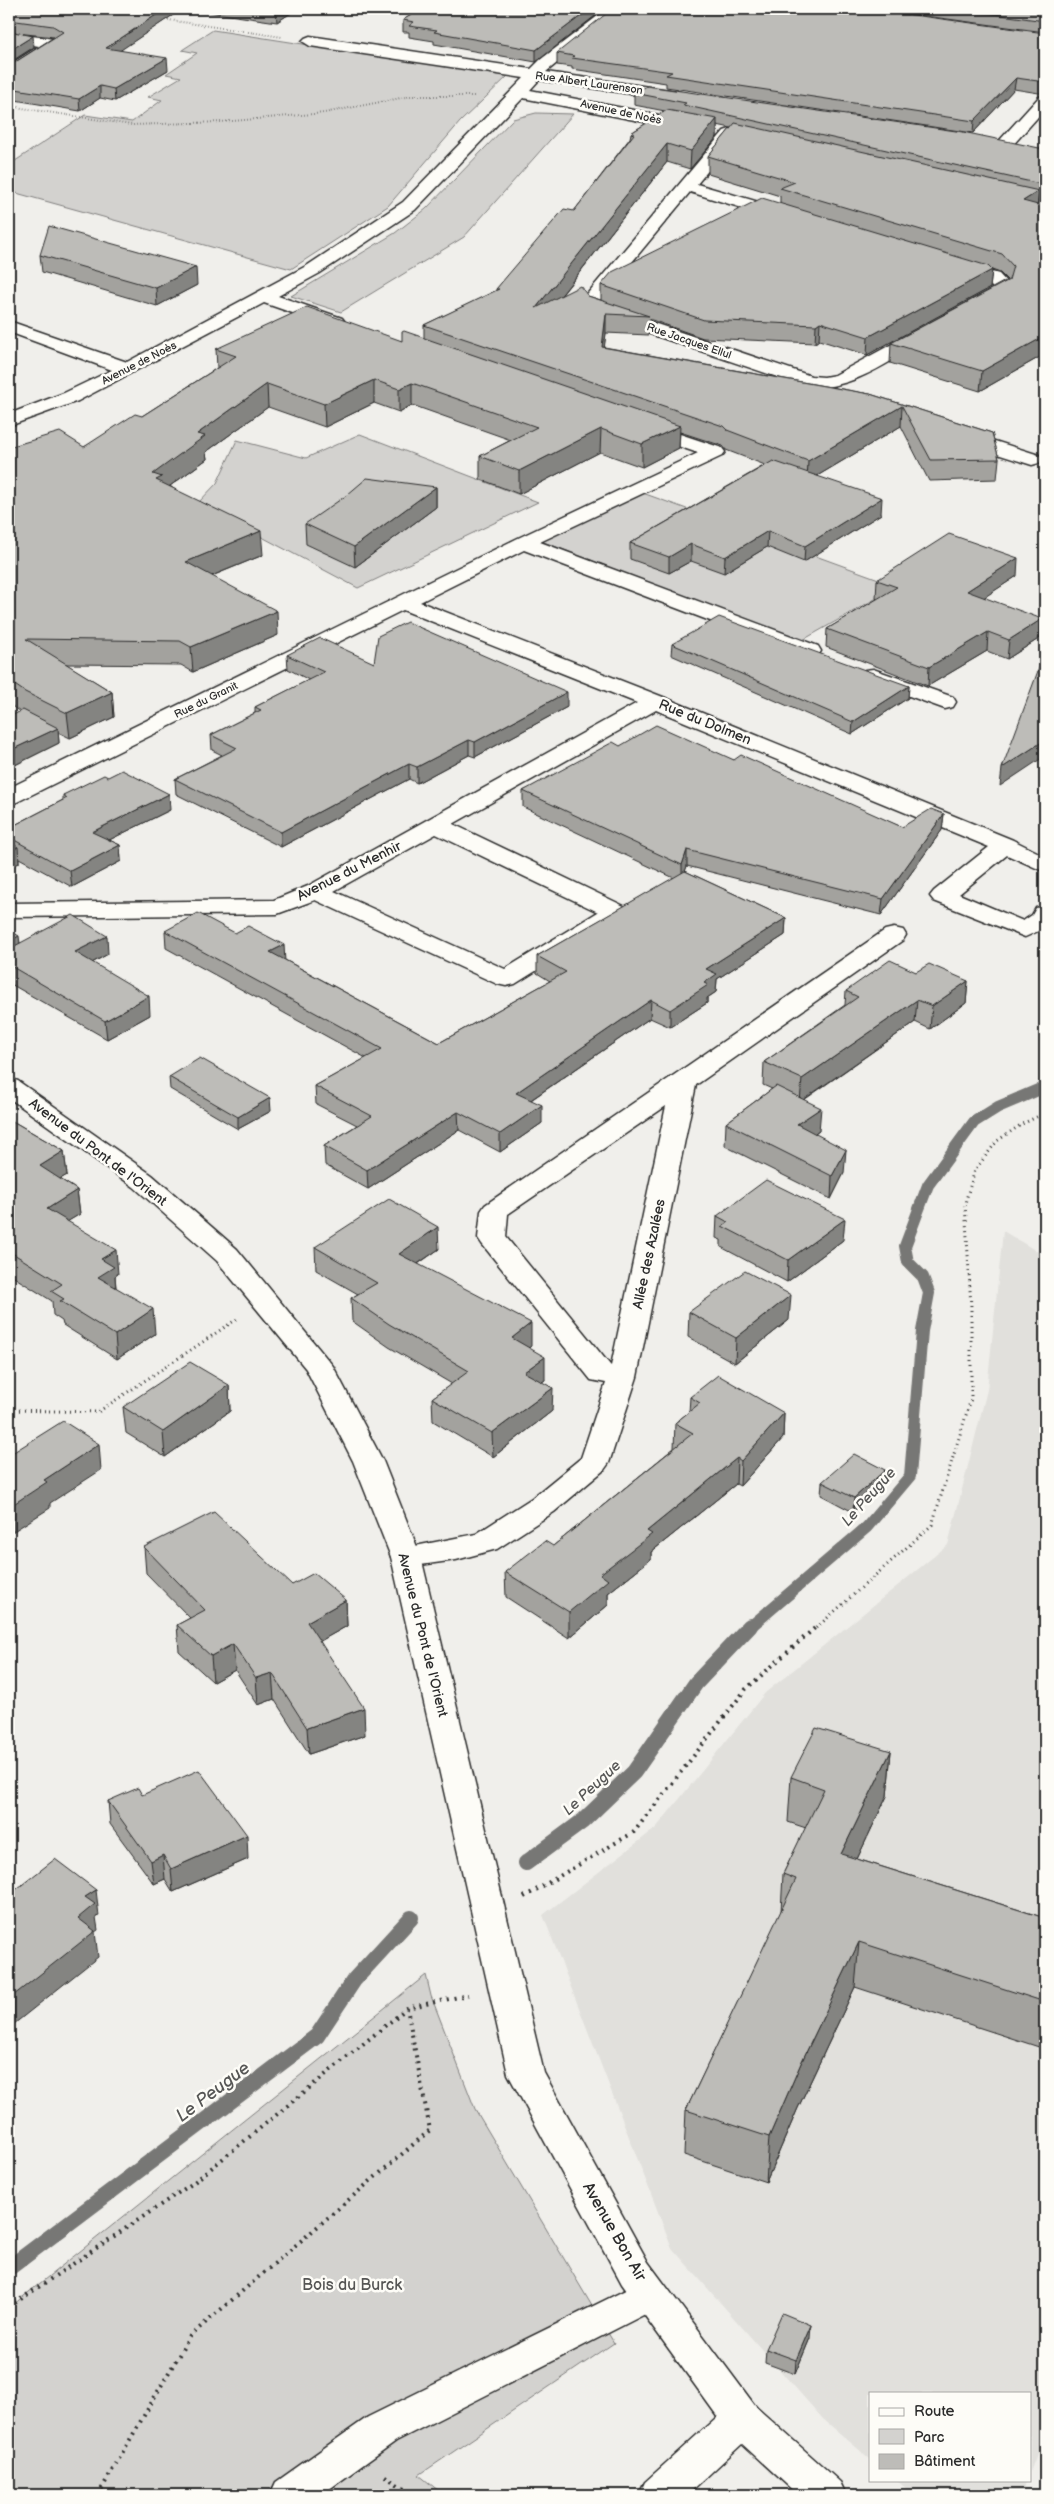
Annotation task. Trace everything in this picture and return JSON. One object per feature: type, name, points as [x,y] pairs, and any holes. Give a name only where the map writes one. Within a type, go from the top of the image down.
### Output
[{"type":"street","name":"Avenue de Noès","points":[[9,420],[70,397],[128,369],[264,297],[314,269],[409,206],[519,93],[533,74],[616,9]]},
{"type":"street","points":[[9,37],[54,44],[9,71]]},
{"type":"street","name":"Rue Albert Laurenson","points":[[310,41],[696,98]]},
{"type":"street","points":[[9,53],[32,57]]},
{"type":"street","name":"Avenue de Noès","points":[[519,93],[738,136]]},
{"type":"street","points":[[986,141],[1013,145],[1045,100]]},
{"type":"street","name":"Rue Jacques Ellul","points":[[738,136],[688,186],[589,303],[594,309],[808,381],[824,383],[840,380],[942,324]]},
{"type":"street","points":[[688,186],[804,222]]},
{"type":"street","points":[[983,190],[1045,204]]},
{"type":"street","points":[[936,261],[993,278],[1001,286],[1000,293],[959,315]]},
{"type":"street","points":[[264,297],[349,326]]},
{"type":"street","points":[[9,326],[128,369]]},
{"type":"street","name":"Rue Jacques Ellul","points":[[824,383],[830,393],[848,399]]},
{"type":"street","name":"Rue du Granit","points":[[9,797],[523,543],[715,452],[630,423]]},
{"type":"street","points":[[940,429],[1032,459]]},
{"type":"street","points":[[523,543],[826,657]]},
{"type":"street","name":"Rue du Dolmen","points":[[403,603],[655,702],[1006,845],[1045,865]]},
{"type":"street","points":[[854,667],[945,702]]},
{"type":"street","name":"Avenue du Menhir","points":[[9,910],[277,907],[316,891],[655,702]]},
{"type":"street","points":[[316,891],[506,979],[616,911],[436,825]]},
{"type":"street","points":[[1006,845],[942,896],[1025,930],[1043,919],[1045,913]]},
{"type":"street","points":[[624,1377],[601,1373],[492,1238],[495,1211],[894,935]]},
{"type":"street","name":"Allée des Azalées","points":[[406,1557],[456,1550],[486,1542],[544,1504],[594,1463],[624,1377],[684,1082]]},
{"type":"street","name":"Avenue du Pont de l'Orient","points":[[9,1086],[143,1181],[227,1255],[266,1300],[318,1366],[368,1461],[406,1557],[489,1918]]},
{"type":"street","name":"Avenue Bon Air","points":[[489,1918],[526,2074],[635,2273],[742,2419],[826,2495]]},
{"type":"street","points":[[290,2495],[382,2430],[650,2294]]},
{"type":"street","points":[[659,2495],[742,2419]]},
{"type":"path","points":[[154,18],[310,41]]},
{"type":"path","points":[[9,106],[132,125],[222,122],[268,116],[324,113],[411,96],[483,96]]},
{"type":"path","points":[[520,1899],[634,1832],[746,1689],[932,1525],[971,1399],[971,1307],[965,1203],[975,1170],[997,1141],[1022,1124],[1045,1113]]},
{"type":"path","points":[[9,1410],[98,1412],[266,1300]]},
{"type":"path","points":[[9,2307],[193,2183],[407,2008],[449,1999]]},
{"type":"path","points":[[98,2495],[190,2336],[430,2130],[407,2008]]},
{"type":"shaded area","points":[[1003,1231],[1045,1256],[1045,2433],[1032,2467],[1032,2392],[869,2392],[869,2458],[823,2419],[672,2248],[543,1915],[656,1828],[765,1693],[948,1545],[987,1390]]},
{"type":"shaded area","points":[[898,2482],[1026,2482],[1021,2495],[914,2495]]},
{"type":"green space","points":[[213,30],[508,76],[460,122],[388,206],[291,269],[9,191],[9,165],[85,115],[132,122],[162,100],[148,97],[181,77],[166,74],[197,53],[182,50]]},
{"type":"green space","points":[[536,113],[573,114],[464,237],[341,312],[291,296],[395,233],[426,209],[513,119]]},
{"type":"green space","points":[[360,434],[538,502],[358,588],[198,503],[217,483],[237,440],[306,458]]},
{"type":"green space","points":[[640,492],[898,586],[801,641],[541,541]]},
{"type":"green space","name":"Bois du Burck","points":[[426,1975],[431,1996],[475,2109],[614,2343],[419,2475],[444,2495],[9,2495],[9,2308]]},
{"type":"building","points":[[9,9],[165,9],[106,48],[167,58],[114,89],[100,86],[79,99],[9,88],[9,66],[63,32],[53,26],[9,20]]},
{"type":"building","points":[[261,9],[280,9],[276,11]]},
{"type":"building","points":[[421,9],[590,9],[536,50],[434,32],[437,30],[409,26],[414,22],[403,20]]},
{"type":"building","points":[[612,9],[869,9],[1045,33],[1045,82],[1016,78],[974,121],[666,75],[672,72],[572,58],[574,56],[557,53]]},
{"type":"building","points":[[957,9],[1045,9],[1045,21]]},
{"type":"building","points":[[9,31],[33,36],[9,51]]},
{"type":"building","points":[[647,86],[963,132],[1044,149],[1045,147],[1045,185],[683,105],[686,103],[634,93]]},
{"type":"building","points":[[667,110],[717,119],[691,151],[667,144],[536,308],[580,286],[588,296],[649,316],[606,314],[602,347],[870,394],[992,433],[999,459],[931,460],[902,406],[808,461],[727,430],[723,426],[424,325],[499,289],[496,289],[564,209],[574,211],[634,134],[631,133]]},
{"type":"building","points":[[735,123],[1039,191],[1023,201],[1045,207],[1045,336],[982,371],[891,343],[1009,280],[1013,266],[1002,254],[780,188],[795,182],[708,156]]},
{"type":"building","points":[[762,198],[988,266],[992,270],[868,337],[820,322],[816,325],[704,320],[601,285],[612,272]]},
{"type":"building","points":[[49,226],[196,267],[156,288],[40,255]]},
{"type":"building","points":[[307,307],[402,341],[402,332],[404,331],[680,426],[642,444],[601,429],[519,471],[480,456],[537,427],[412,383],[399,389],[374,380],[324,404],[267,384],[197,434],[205,436],[153,474],[162,477],[156,480],[261,531],[186,562],[277,611],[191,647],[180,641],[26,639],[112,692],[67,713],[25,692],[9,681],[9,581],[11,580],[9,579],[9,536],[13,534],[9,531],[9,447],[60,432],[84,447],[135,414],[142,416],[236,356],[216,349]]},
{"type":"building","points":[[773,461],[882,498],[805,546],[768,531],[725,557],[691,544],[669,557],[630,543]]},
{"type":"building","points":[[367,478],[436,487],[354,547],[305,524],[347,495]]},
{"type":"building","points":[[949,534],[1018,558],[967,591],[1042,619],[1009,640],[988,632],[929,667],[827,629],[897,587],[877,580]]},
{"type":"building","points":[[719,617],[909,686],[853,722],[672,644]]},
{"type":"building","points":[[407,622],[567,692],[475,742],[469,740],[417,767],[409,764],[281,832],[175,779],[237,748],[211,735],[261,710],[255,707],[324,672],[287,655],[320,638],[374,663],[378,636]]},
{"type":"building","points":[[1045,652],[1045,740],[1002,768]]},
{"type":"building","points":[[23,710],[58,728],[9,751],[9,717]]},
{"type":"building","points":[[656,725],[734,760],[741,755],[902,827],[931,809],[944,814],[883,899],[687,850],[682,865],[523,791],[613,742],[620,746]]},
{"type":"building","points":[[122,770],[169,794],[92,832],[120,845],[70,871],[9,837],[9,828],[67,798],[63,795],[104,775],[108,777]]},
{"type":"building","points":[[9,842],[18,847],[9,851]]},
{"type":"building","points":[[685,871],[786,918],[706,969],[717,974],[704,983],[708,985],[670,1010],[651,1000],[516,1093],[542,1105],[500,1134],[458,1112],[367,1170],[324,1146],[372,1116],[315,1086],[382,1049],[165,931],[198,913],[235,933],[248,926],[284,945],[270,952],[439,1043],[566,972],[537,956]]},
{"type":"building","points":[[73,915],[107,936],[75,952],[149,996],[105,1021],[9,965],[9,949]]},
{"type":"building","points":[[9,930],[19,936],[9,941]]},
{"type":"building","points":[[890,960],[916,972],[929,964],[968,981],[932,1006],[917,1000],[802,1079],[764,1062],[858,997],[846,991]]},
{"type":"building","points":[[200,1058],[270,1098],[238,1117],[169,1077]]},
{"type":"building","points":[[776,1086],[821,1108],[797,1124],[846,1150],[832,1176],[726,1123]]},
{"type":"building","points":[[9,1119],[64,1151],[40,1166],[77,1190],[47,1209],[116,1250],[101,1259],[114,1267],[98,1277],[153,1309],[115,1335],[60,1301],[64,1299],[51,1291],[62,1284],[9,1251]]},
{"type":"building","points":[[766,1180],[845,1219],[788,1260],[722,1226],[728,1222],[717,1216]]},
{"type":"building","points":[[389,1199],[438,1227],[399,1254],[531,1323],[512,1338],[545,1357],[524,1372],[553,1388],[492,1433],[432,1398],[469,1371],[389,1324],[351,1298],[377,1283],[315,1247]]},
{"type":"building","points":[[745,1271],[791,1295],[736,1338],[689,1312]]},
{"type":"building","points":[[190,1362],[229,1385],[163,1432],[123,1407]]},
{"type":"building","points":[[718,1375],[784,1413],[741,1461],[737,1458],[647,1531],[652,1534],[600,1574],[608,1580],[569,1612],[505,1572],[545,1541],[553,1546],[693,1433],[675,1423],[700,1403],[690,1397]]},
{"type":"building","points":[[63,1421],[99,1444],[44,1480],[47,1482],[9,1507],[9,1455]]},
{"type":"building","points":[[854,1454],[885,1470],[854,1498],[822,1482]]},
{"type":"building","points":[[214,1512],[292,1585],[314,1573],[346,1600],[307,1622],[364,1708],[307,1728],[272,1673],[256,1678],[233,1644],[211,1656],[177,1625],[205,1610],[144,1547]]},
{"type":"building","points":[[816,1728],[891,1751],[841,1854],[1045,1918],[1045,2002],[859,1942],[801,2063],[769,2137],[686,2110],[796,1879],[783,1874],[824,1789],[791,1777]]},
{"type":"building","points":[[199,1770],[247,1835],[171,1869],[163,1855],[151,1861],[108,1801],[138,1788],[142,1795]]},
{"type":"building","points":[[55,1859],[96,1890],[85,1897],[95,1904],[78,1918],[95,1931],[9,1999],[9,1895]]},
{"type":"building","points":[[782,2313],[811,2325],[796,2360],[766,2349]]},
{"type":"waterway","name":"Le Peugue","points":[[749,1628],[867,1527],[910,1476],[922,1331],[929,1293],[923,1277],[908,1262],[905,1246],[928,1185],[974,1122],[998,1107],[1045,1087]]},
{"type":"waterway","name":"Le Peugue","points":[[526,1863],[583,1821],[634,1772],[696,1683],[750,1626]]},
{"type":"waterway","name":"Le Peugue","points":[[9,2268],[317,2036],[354,1980],[411,1918]]}]
